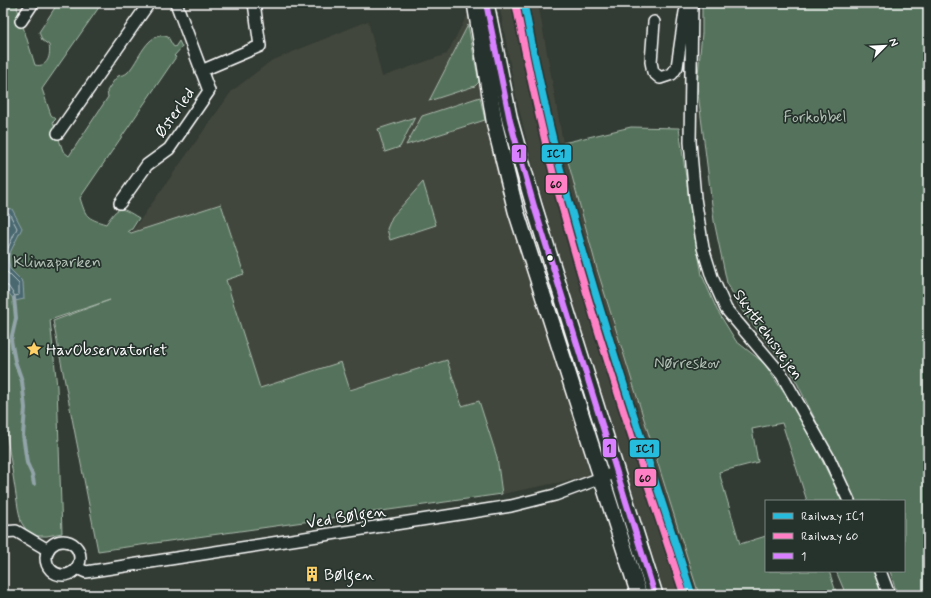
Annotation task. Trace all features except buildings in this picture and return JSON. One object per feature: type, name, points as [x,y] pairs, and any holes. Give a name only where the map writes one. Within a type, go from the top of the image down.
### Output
[{"type":"street","points":[[20,21],[33,3]]},
{"type":"street","points":[[58,133],[149,3]]},
{"type":"street","name":"Østerled","points":[[120,203],[147,165],[169,149],[209,92],[176,3]]},
{"type":"street","points":[[201,71],[260,46],[254,3]]},
{"type":"street","points":[[475,3],[495,126],[516,211],[639,595]]},
{"type":"street","points":[[486,3],[510,121],[534,206],[655,595]]},
{"type":"street","name":"Skyttehusvejen","points":[[654,22],[651,62],[653,72],[660,78],[672,74],[676,67],[685,12],[692,5]]},
{"type":"street","name":"Skyttehusvejen","points":[[692,5],[690,142],[695,198],[703,248],[712,278],[726,309],[782,375],[829,458],[849,500]]},
{"type":"street","name":"Ved Bølgen","points":[[77,568],[86,572],[511,506],[555,495],[617,472]]},
{"type":"street","points":[[3,532],[16,531],[48,550]]},
{"type":"street","points":[[61,540],[74,544],[80,555],[80,562],[77,568],[72,573],[65,575],[52,571],[46,560],[46,553],[54,542],[61,540]]},
{"type":"street","points":[[880,572],[889,595]]},
{"type":"shaded area","points":[[499,3],[538,3],[563,143],[597,269],[699,595],[665,595],[559,258],[535,174],[516,96]]},
{"type":"shaded area","points":[[469,12],[590,476],[502,494],[98,551],[53,321],[148,287],[131,233],[232,91],[271,61],[368,21],[382,77],[447,54]]},
{"type":"green space","name":"Klimaparken","points":[[3,3],[19,3],[17,7],[35,65],[43,65],[48,60],[50,49],[49,45],[42,40],[39,32],[58,3],[102,3],[42,89],[51,115],[56,119],[53,122],[63,151],[69,156],[108,97],[107,91],[112,83],[118,76],[127,73],[149,42],[154,38],[161,36],[168,37],[175,47],[179,41],[182,47],[174,56],[176,57],[80,198],[88,216],[94,220],[106,224],[114,213],[120,209],[127,211],[139,218],[132,229],[128,231],[131,233],[221,204],[244,274],[226,280],[260,388],[341,362],[350,390],[447,360],[462,406],[479,401],[497,457],[502,494],[98,551],[53,321],[110,300],[50,320],[57,387],[62,533],[47,536],[33,536],[27,531],[21,522],[6,430],[3,423]]},
{"type":"green space","name":"Forkobbel","points":[[702,3],[928,3],[928,595],[897,595],[890,572],[905,572],[905,500],[856,500],[791,371],[743,312],[727,283],[714,221],[697,85],[702,33]]},
{"type":"green space","points":[[468,25],[479,82],[475,86],[429,101]]},
{"type":"green space","points":[[480,97],[485,120],[406,145],[422,116]]},
{"type":"green space","points":[[415,117],[400,147],[385,152],[378,129]]},
{"type":"green space","name":"Nørreskov","points":[[631,127],[679,128],[691,213],[702,275],[717,310],[736,341],[764,363],[802,420],[842,500],[807,500],[782,423],[752,429],[758,462],[719,472],[740,544],[765,536],[765,572],[829,572],[837,595],[699,595],[597,269],[563,143]]},
{"type":"green space","points":[[423,182],[436,225],[390,240],[387,229],[392,217]]},
{"type":"green space","points":[[836,572],[873,572],[883,595],[846,595]]},
{"type":"water","points":[[3,208],[12,209],[22,228],[8,257],[10,269],[23,282],[24,299],[15,301],[3,286]]},
{"type":"waterway","points":[[14,298],[16,318],[11,340],[15,361],[22,381],[25,408],[23,435],[27,463],[32,474],[34,484]]},
{"type":"rail line","name":"IC1","points":[[524,3],[558,160],[588,270],[692,595]]},
{"type":"rail line","name":"60","points":[[516,5],[545,142],[564,216],[613,379],[684,595]]},
{"type":"transit line","name":"1","points":[[486,3],[510,121],[534,206],[655,595]]},
{"type":"place","name":"HavObservatoriet","points":[[34,349]]},
{"type":"place","name":"Bølgen","points":[[312,574]]}]
